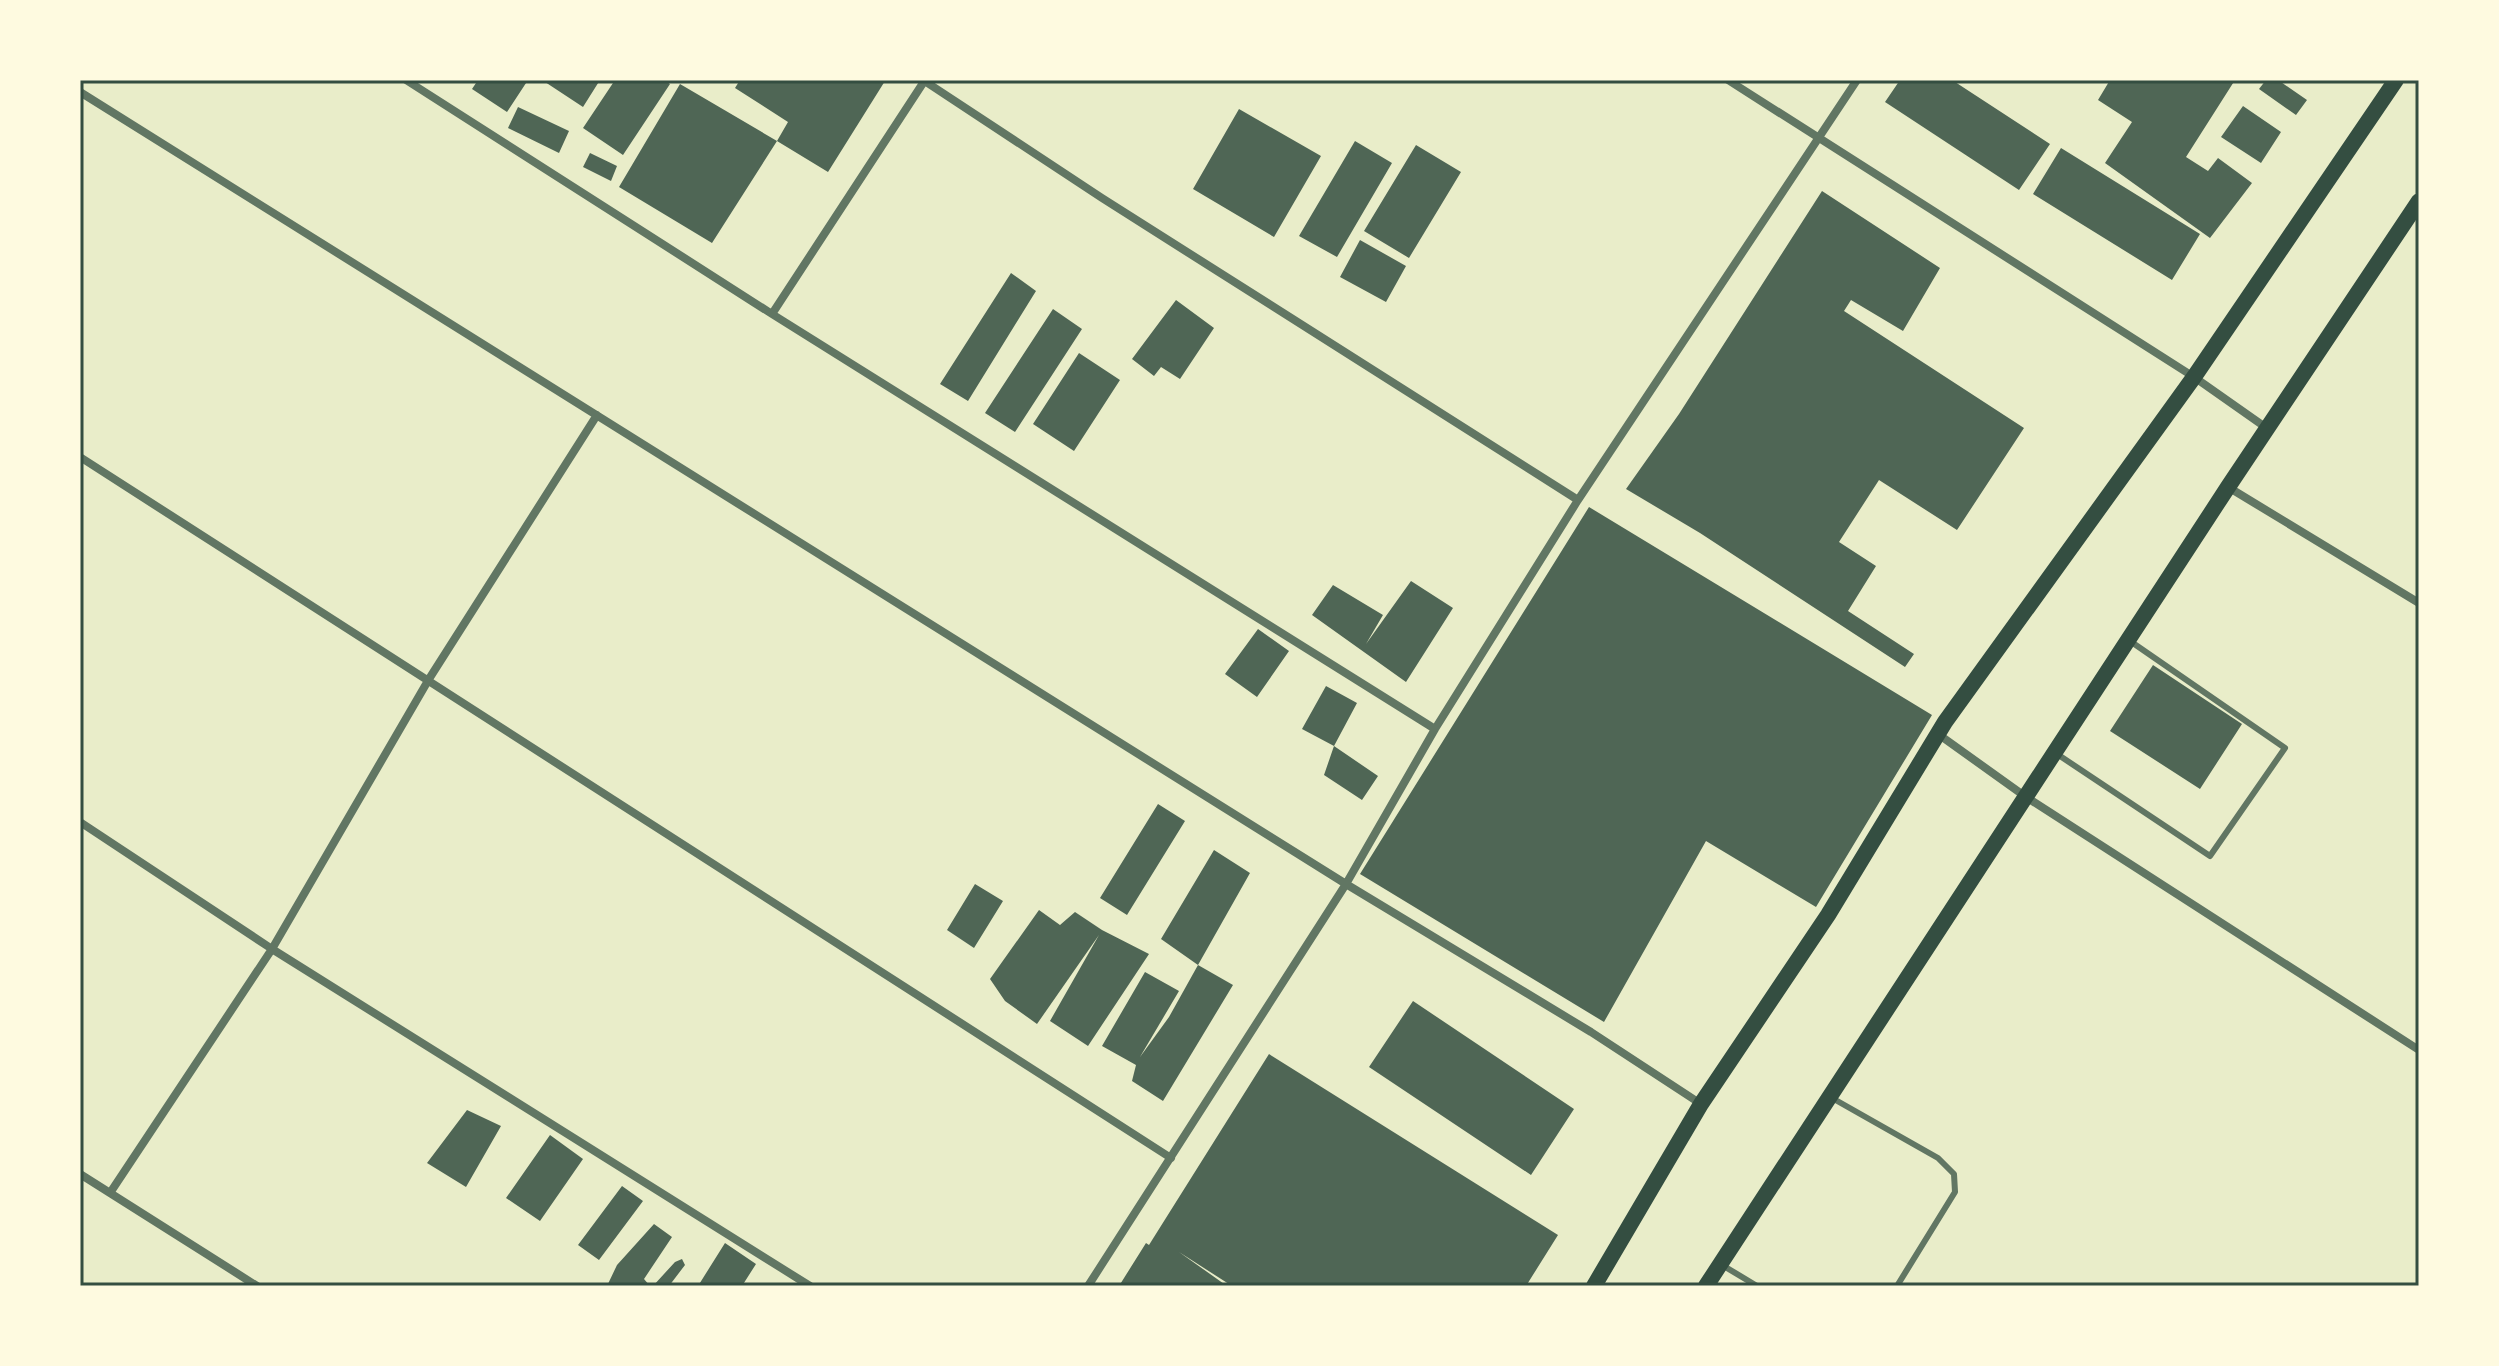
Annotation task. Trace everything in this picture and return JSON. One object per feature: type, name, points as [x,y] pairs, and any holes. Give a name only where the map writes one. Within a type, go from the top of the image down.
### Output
[{"type":"main road","points":[[1594,1286],[1701,1104],[1828,915],[1938,734],[2194,377],[2396,80]]},
{"type":"main road","points":[[1706,1286],[2228,487],[2419,201]]},
{"type":"street","points":[[406,80],[772,314],[1435,729]]},
{"type":"street","points":[[772,314],[924,80],[1102,198],[1578,500]]},
{"type":"street","points":[[1728,80],[2194,377],[2268,429]]},
{"type":"street","points":[[1088,1286],[1346,884],[1435,729],[1578,500],[1857,80]]},
{"type":"street","points":[[80,92],[1346,884],[1591,1032],[1701,1104]]},
{"type":"street","points":[[110,1193],[272,949],[429,679],[597,415]]},
{"type":"street","points":[[80,457],[1171,1158]]},
{"type":"street","points":[[2228,487],[2419,603]]},
{"type":"street","points":[[1938,734],[2026,797],[2419,1050]]},
{"type":"street","points":[[80,822],[272,949],[810,1286]]},
{"type":"street","points":[[80,1174],[257,1286]]},
{"type":"lane","points":[[2055,752],[2210,856],[2285,748],[2130,641]]},
{"type":"lane","points":[[1829,1097],[1938,1158],[1954,1174],[1955,1192],[1897,1286]]},
{"type":"lane","points":[[1720,1264],[1757,1286]]},
{"type":"building","points":[[478,80],[528,80],[507,112],[472,89]]},
{"type":"building","points":[[542,80],[600,80],[583,107]]},
{"type":"building","points":[[615,80],[664,80],[670,84],[623,155],[583,128]]},
{"type":"building","points":[[740,80],[885,81],[828,172],[777,141],[788,122],[735,88]]},
{"type":"building","points":[[1900,80],[1952,80],[2050,144],[2019,190],[1885,102]]},
{"type":"building","points":[[2110,80],[2235,80],[2186,157],[2208,171],[2218,158],[2252,183],[2210,238],[2105,163],[2132,122],[2098,100]]},
{"type":"building","points":[[2266,80],[2278,80],[2307,100],[2296,115],[2259,89]]},
{"type":"building","points":[[680,84],[777,141],[712,243],[619,187]]},
{"type":"building","points":[[2243,106],[2281,132],[2261,163],[2221,137]]},
{"type":"building","points":[[518,107],[569,131],[559,153],[508,128]]},
{"type":"building","points":[[1239,109],[1321,156],[1274,237],[1193,189]]},
{"type":"building","points":[[1355,141],[1392,163],[1337,257],[1299,236]]},
{"type":"building","points":[[1416,145],[1461,172],[1409,258],[1364,231]]},
{"type":"building","points":[[2061,148],[2200,234],[2172,280],[2033,194]]},
{"type":"building","points":[[590,153],[617,166],[611,181],[583,167]]},
{"type":"building","points":[[1822,191],[1940,268],[1903,331],[1851,300],[1844,311],[2024,428],[1957,530],[1879,480],[1839,542],[1876,566],[1848,611],[1914,654],[1905,667],[1700,533],[1626,489],[1679,414]]},
{"type":"building","points":[[1360,240],[1406,266],[1386,302],[1340,277]]},
{"type":"building","points":[[1011,273],[1036,291],[968,401],[940,384]]},
{"type":"building","points":[[1176,300],[1214,328],[1180,379],[1161,367],[1154,376],[1132,359]]},
{"type":"building","points":[[1053,309],[1082,329],[1015,432],[985,413]]},
{"type":"building","points":[[1079,353],[1120,380],[1074,451],[1033,424]]},
{"type":"building","points":[[1589,507],[1932,715],[1816,907],[1706,841],[1604,1022],[1360,874]]},
{"type":"building","points":[[1411,581],[1453,608],[1406,682],[1312,615],[1333,585],[1383,615],[1366,644]]},
{"type":"building","points":[[1258,629],[1289,651],[1257,697],[1225,674]]},
{"type":"building","points":[[2153,665],[2242,724],[2200,789],[2110,731]]},
{"type":"building","points":[[1326,686],[1357,703],[1334,746],[1302,729]]},
{"type":"building","points":[[1334,746],[1378,776],[1362,800],[1324,775]]},
{"type":"building","points":[[1158,804],[1185,821],[1127,915],[1100,898]]},
{"type":"building","points":[[1214,850],[1250,873],[1198,965],[1161,939]]},
{"type":"building","points":[[975,884],[1003,901],[974,948],[947,930]]},
{"type":"building","points":[[1039,910],[1060,925],[1075,912],[1149,954],[1088,1046],[1050,1021],[1099,935],[1037,1024],[1005,1001],[990,979]]},
{"type":"building","points":[[1198,965],[1233,985],[1163,1101],[1132,1081],[1136,1065],[1102,1046],[1145,972],[1179,991],[1140,1057],[1169,1017]]},
{"type":"building","points":[[1413,1001],[1574,1109],[1531,1175],[1369,1067]]},
{"type":"building","points":[[1269,1054],[1558,1235],[1526,1286],[1232,1286],[1179,1252],[1227,1286],[1119,1286],[1146,1243],[1149,1245]]},
{"type":"building","points":[[467,1110],[501,1126],[466,1187],[427,1163]]},
{"type":"building","points":[[550,1135],[583,1159],[540,1221],[506,1198]]},
{"type":"building","points":[[622,1186],[643,1201],[599,1260],[578,1245]]},
{"type":"building","points":[[654,1224],[672,1237],[644,1279],[650,1286],[607,1286],[617,1265]]},
{"type":"building","points":[[725,1243],[756,1264],[742,1286],[698,1286]]},
{"type":"building","points":[[682,1259],[685,1265],[669,1286],[653,1286],[675,1262]]}]
